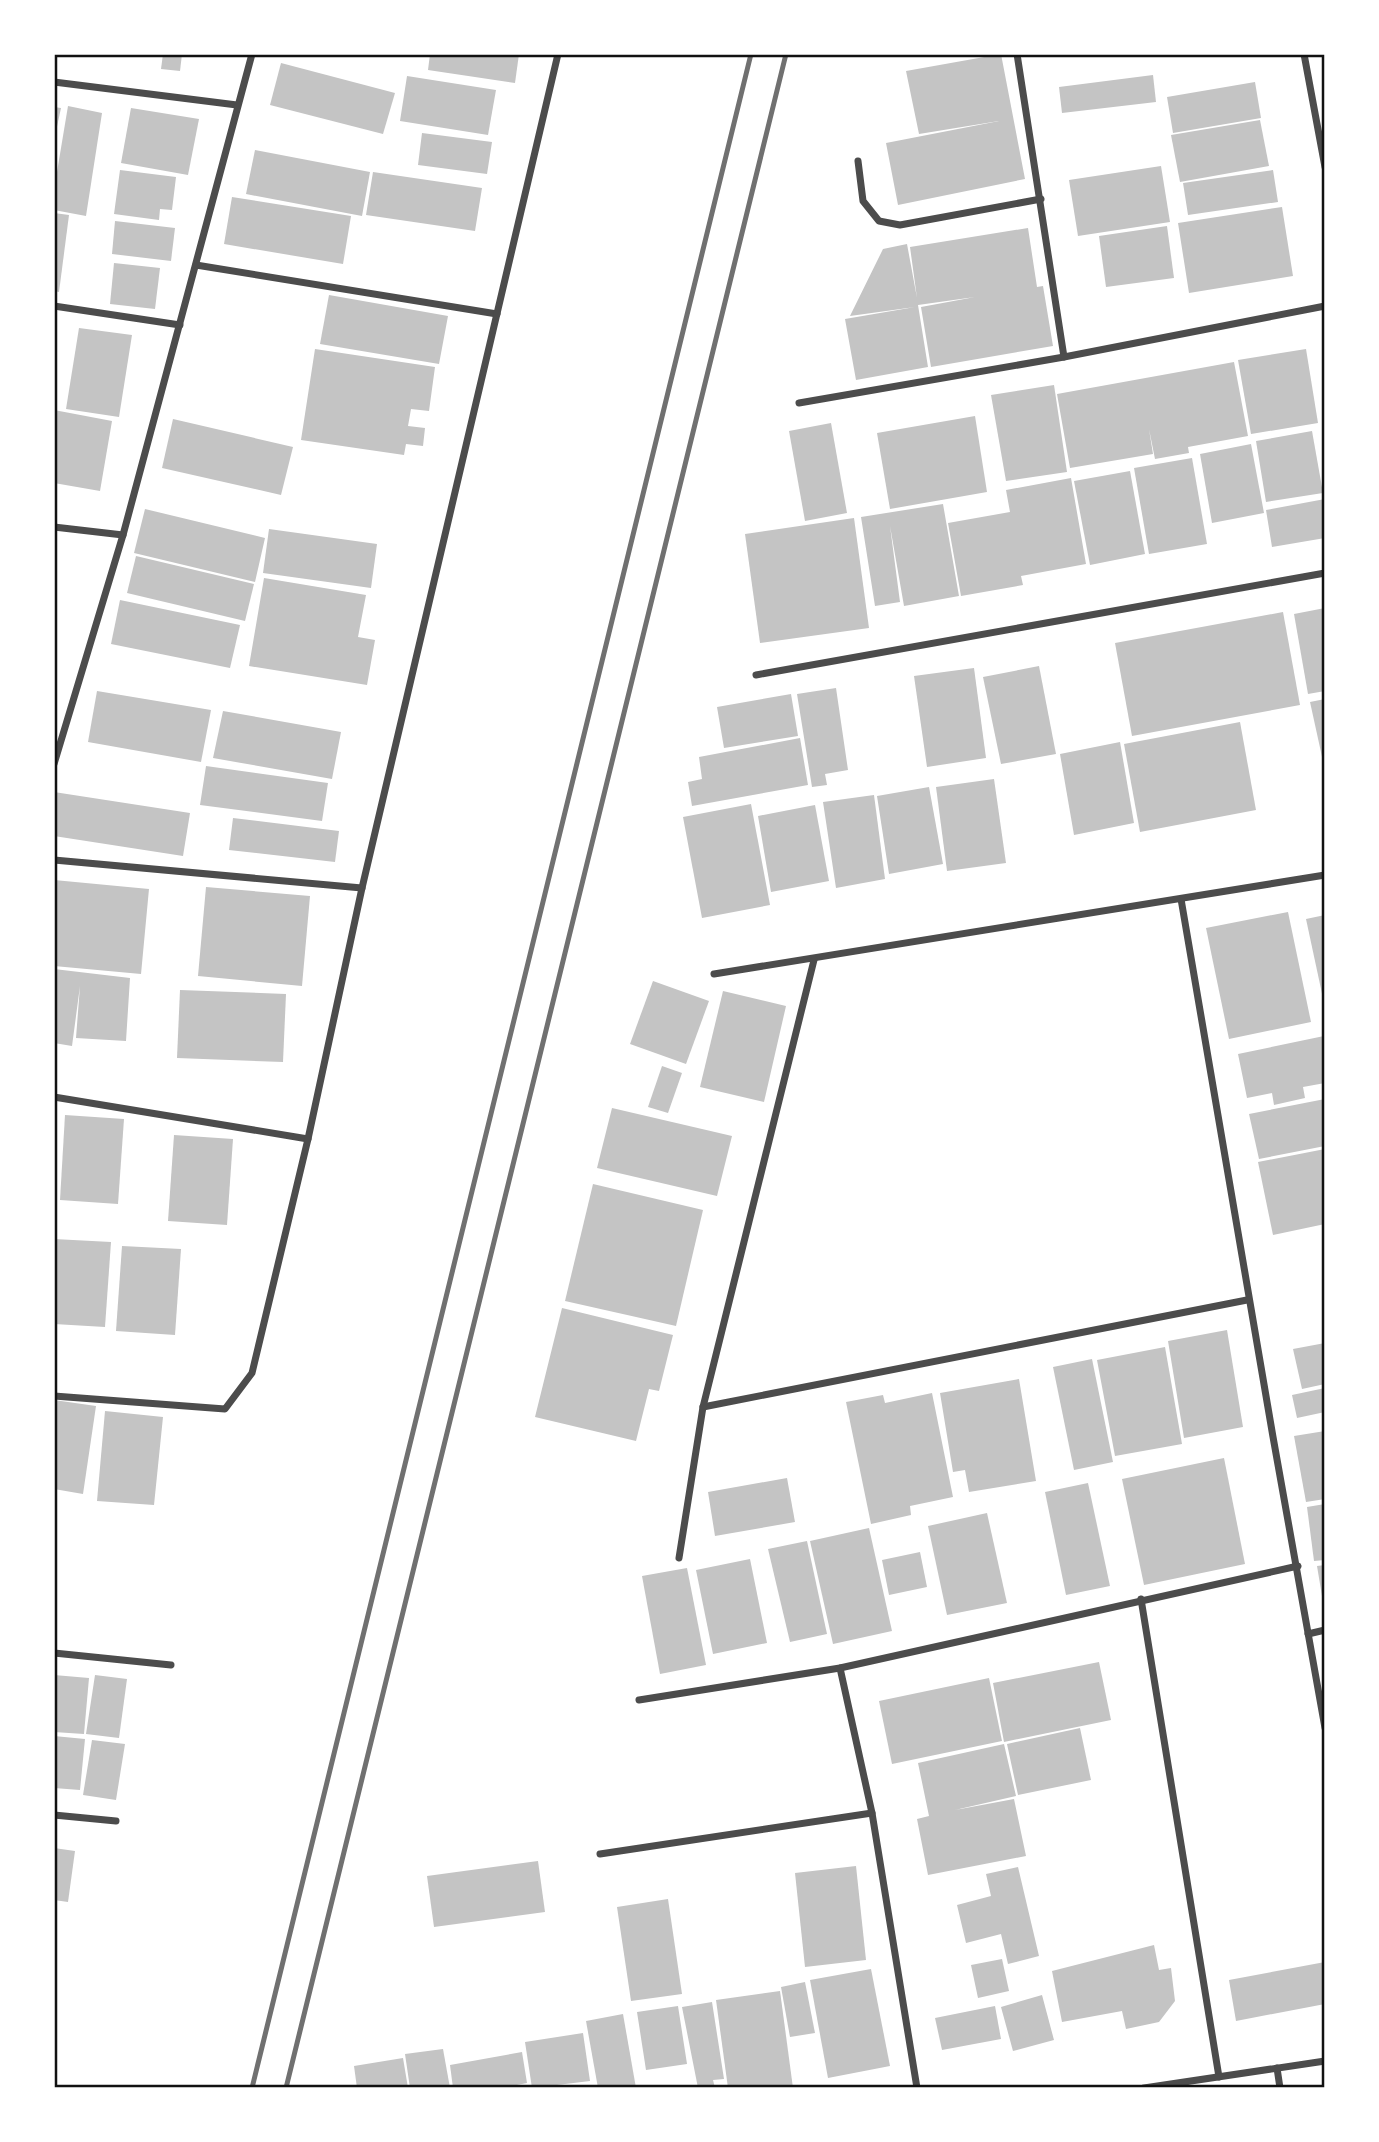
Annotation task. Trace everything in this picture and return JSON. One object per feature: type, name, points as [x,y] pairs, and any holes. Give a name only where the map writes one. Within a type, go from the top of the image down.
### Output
[{"type":"street","points":[[54,764],[123,535],[252,54]]},
{"type":"street","points":[[54,1396],[225,1409],[252,1373],[308,1139],[362,888],[558,54]]},
{"type":"street","points":[[1017,54],[1064,357]]},
{"type":"street","points":[[1304,54],[1325,167]]},
{"type":"street","points":[[54,82],[237,105]]},
{"type":"street","points":[[858,160],[863,201],[879,221],[900,225],[1041,199]]},
{"type":"street","points":[[195,265],[497,314]]},
{"type":"street","points":[[54,306],[180,325]]},
{"type":"street","points":[[800,403],[1064,357],[1325,306]]},
{"type":"street","points":[[54,527],[123,535]]},
{"type":"street","points":[[756,675],[1325,573]]},
{"type":"street","points":[[54,860],[362,888]]},
{"type":"street","points":[[714,974],[814,960],[1325,875]]},
{"type":"street","points":[[1181,899],[1247,1300],[1298,1566],[1325,1728]]},
{"type":"street","points":[[679,1558],[703,1407],[814,960]]},
{"type":"street","points":[[54,1097],[308,1139]]},
{"type":"street","points":[[703,1407],[1247,1300]]},
{"type":"street","points":[[639,1700],[840,1668],[1298,1566]]},
{"type":"street","points":[[1141,1599],[1219,2077]]},
{"type":"street","points":[[1308,1634],[1325,1630]]},
{"type":"street","points":[[54,1653],[171,1665]]},
{"type":"street","points":[[840,1668],[872,1813],[917,2088]]},
{"type":"street","points":[[600,1854],[872,1813]]},
{"type":"street","points":[[54,1815],[116,1821]]},
{"type":"street","points":[[1144,2088],[1325,2061]]},
{"type":"street","points":[[1277,2068],[1280,2088]]},
{"type":"building","points":[[163,54],[182,54],[180,71],[161,69]]},
{"type":"building","points":[[430,54],[519,54],[515,83],[428,70]]},
{"type":"building","points":[[1001,54],[1025,179],[898,205],[886,143],[999,121],[919,134],[906,71]]},
{"type":"building","points":[[281,63],[395,93],[383,134],[270,105]]},
{"type":"building","points":[[1153,75],[1156,102],[1062,113],[1059,87]]},
{"type":"building","points":[[407,76],[496,90],[488,135],[400,121]]},
{"type":"building","points":[[1255,82],[1261,118],[1173,133],[1167,97]]},
{"type":"building","points":[[68,106],[102,113],[86,216],[54,210],[54,190]]},
{"type":"building","points":[[54,107],[61,108],[55,136],[54,136]]},
{"type":"building","points":[[131,108],[199,119],[188,175],[121,163]]},
{"type":"building","points":[[1260,120],[1269,166],[1180,182],[1171,135]]},
{"type":"building","points":[[422,133],[492,142],[487,174],[418,165]]},
{"type":"building","points":[[255,150],[370,172],[362,216],[246,194]]},
{"type":"building","points":[[1161,166],[1170,222],[1078,236],[1069,180]]},
{"type":"building","points":[[120,170],[176,177],[172,210],[160,209],[159,220],[114,214]]},
{"type":"building","points":[[1273,170],[1278,202],[1188,215],[1183,183]]},
{"type":"building","points":[[373,172],[482,188],[475,231],[366,215]]},
{"type":"building","points":[[232,197],[351,216],[343,264],[224,244]]},
{"type":"building","points":[[1282,207],[1293,276],[1189,293],[1178,223]]},
{"type":"building","points":[[54,213],[69,215],[59,292],[54,291]]},
{"type":"building","points":[[115,221],[175,228],[171,261],[112,254]]},
{"type":"building","points":[[1167,226],[1174,278],[1106,287],[1099,236]]},
{"type":"building","points":[[1028,228],[1037,287],[1043,286],[1053,346],[931,367],[921,307],[975,297],[918,305],[928,367],[856,380],[845,319],[915,307],[850,316],[883,249],[907,244],[917,298],[910,247]]},
{"type":"building","points":[[114,263],[160,268],[155,309],[110,304]]},
{"type":"building","points":[[329,295],[448,316],[439,364],[320,344]]},
{"type":"building","points":[[79,328],[132,335],[119,417],[66,409]]},
{"type":"building","points":[[315,349],[435,367],[429,411],[411,409],[408,426],[425,428],[423,446],[406,444],[404,455],[301,440]]},
{"type":"building","points":[[1306,349],[1318,423],[1251,434],[1238,360]]},
{"type":"building","points":[[1234,362],[1248,436],[1188,447],[1189,453],[1155,459],[1149,429],[1153,454],[1070,468],[1057,394]]},
{"type":"building","points":[[1054,385],[1067,472],[1006,481],[991,395]]},
{"type":"building","points":[[54,410],[112,421],[100,491],[54,483]]},
{"type":"building","points":[[975,416],[987,492],[890,509],[877,433]]},
{"type":"building","points":[[173,419],[293,447],[281,495],[162,468]]},
{"type":"building","points":[[831,423],[847,513],[805,521],[789,431]]},
{"type":"building","points":[[1312,431],[1323,493],[1266,502],[1256,441]]},
{"type":"building","points":[[1251,444],[1264,513],[1212,523],[1200,454]]},
{"type":"building","points":[[1192,458],[1207,544],[1149,554],[1134,468]]},
{"type":"building","points":[[1130,471],[1145,554],[1090,565],[1074,481]]},
{"type":"building","points":[[1071,478],[1086,564],[1021,576],[1023,585],[961,596],[948,523],[1010,512],[1006,490]]},
{"type":"building","points":[[1325,499],[1325,538],[1272,547],[1266,510]]},
{"type":"building","points":[[943,504],[959,596],[904,606],[890,526],[900,602],[875,606],[861,517]]},
{"type":"building","points":[[145,509],[265,538],[255,582],[134,553]]},
{"type":"building","points":[[854,518],[869,628],[760,643],[745,534]]},
{"type":"building","points":[[269,529],[377,544],[371,588],[263,573]]},
{"type":"building","points":[[136,556],[254,584],[245,621],[127,593]]},
{"type":"building","points":[[264,578],[366,595],[358,637],[375,640],[367,685],[249,666]]},
{"type":"building","points":[[120,600],[240,625],[230,668],[111,644]]},
{"type":"building","points":[[1325,608],[1325,691],[1308,694],[1294,614]]},
{"type":"building","points":[[1283,612],[1300,705],[1132,736],[1115,643]]},
{"type":"building","points":[[1039,666],[1056,754],[1001,764],[983,677]]},
{"type":"building","points":[[974,668],[986,758],[927,767],[914,676]]},
{"type":"building","points":[[836,688],[848,770],[825,774],[827,785],[812,787],[797,694]]},
{"type":"building","points":[[97,691],[211,710],[201,762],[88,742]]},
{"type":"building","points":[[791,694],[798,736],[724,748],[717,707]]},
{"type":"building","points":[[1325,699],[1325,766],[1324,766],[1310,702]]},
{"type":"building","points":[[223,711],[341,732],[332,779],[213,758]]},
{"type":"building","points":[[1240,722],[1256,810],[1140,832],[1124,744]]},
{"type":"building","points":[[800,738],[808,785],[692,806],[688,782],[702,779],[699,757]]},
{"type":"building","points":[[1120,742],[1134,823],[1074,835],[1060,754]]},
{"type":"building","points":[[206,766],[328,783],[322,821],[200,805]]},
{"type":"building","points":[[994,779],[1006,863],[947,871],[936,787]]},
{"type":"building","points":[[929,787],[943,864],[889,874],[877,796]]},
{"type":"building","points":[[54,792],[190,813],[183,856],[54,836]]},
{"type":"building","points":[[874,795],[885,879],[836,888],[823,802]]},
{"type":"building","points":[[751,804],[770,905],[702,918],[683,817]]},
{"type":"building","points":[[815,805],[829,881],[771,892],[758,816]]},
{"type":"building","points":[[233,818],[339,831],[335,862],[229,850]]},
{"type":"building","points":[[54,880],[149,889],[141,974],[54,966]]},
{"type":"building","points":[[206,887],[310,896],[302,986],[198,976]]},
{"type":"building","points":[[1288,912],[1311,1022],[1229,1039],[1206,928]]},
{"type":"building","points":[[1325,915],[1325,1003],[1324,1003],[1306,919]]},
{"type":"building","points":[[54,969],[130,978],[126,1041],[76,1038],[80,986],[72,1046],[54,1043]]},
{"type":"building","points":[[653,981],[709,1001],[686,1064],[630,1044]]},
{"type":"building","points":[[180,990],[286,994],[283,1062],[177,1058]]},
{"type":"building","points":[[723,991],[786,1006],[764,1102],[700,1087]]},
{"type":"building","points":[[1324,1036],[1325,1083],[1303,1087],[1305,1098],[1274,1105],[1272,1093],[1247,1098],[1238,1054]]},
{"type":"building","points":[[662,1066],[682,1073],[668,1113],[648,1107]]},
{"type":"building","points":[[1325,1099],[1325,1146],[1259,1159],[1249,1114]]},
{"type":"building","points":[[612,1108],[732,1136],[717,1196],[597,1168]]},
{"type":"building","points":[[65,1115],[124,1119],[118,1204],[60,1200]]},
{"type":"building","points":[[174,1135],[233,1139],[227,1225],[168,1221]]},
{"type":"building","points":[[1325,1149],[1325,1224],[1273,1235],[1258,1162]]},
{"type":"building","points":[[593,1184],[703,1210],[676,1326],[565,1301]]},
{"type":"building","points":[[54,1239],[111,1242],[105,1327],[54,1324]]},
{"type":"building","points":[[122,1246],[181,1249],[175,1335],[116,1331]]},
{"type":"building","points":[[562,1308],[673,1335],[659,1391],[649,1389],[636,1441],[535,1417]]},
{"type":"building","points":[[1227,1330],[1243,1427],[1184,1438],[1168,1341]]},
{"type":"building","points":[[1325,1343],[1325,1384],[1302,1389],[1293,1349]]},
{"type":"building","points":[[1165,1347],[1182,1444],[1115,1456],[1097,1360]]},
{"type":"building","points":[[1092,1359],[1113,1462],[1074,1470],[1053,1367]]},
{"type":"building","points":[[1019,1379],[1036,1481],[969,1492],[965,1470],[953,1472],[940,1393]]},
{"type":"building","points":[[1325,1388],[1325,1412],[1297,1418],[1292,1395]]},
{"type":"building","points":[[932,1393],[953,1497],[910,1506],[911,1515],[871,1524],[846,1402],[883,1395],[885,1403]]},
{"type":"building","points":[[54,1400],[96,1406],[83,1494],[54,1489]]},
{"type":"building","points":[[105,1411],[163,1417],[154,1505],[97,1501]]},
{"type":"building","points":[[1325,1431],[1325,1499],[1306,1502],[1294,1436]]},
{"type":"building","points":[[1224,1458],[1245,1564],[1144,1585],[1122,1479]]},
{"type":"building","points":[[787,1478],[795,1522],[715,1536],[708,1492]]},
{"type":"building","points":[[1088,1483],[1110,1586],[1066,1595],[1045,1492]]},
{"type":"building","points":[[1325,1504],[1325,1560],[1314,1561],[1307,1507]]},
{"type":"building","points":[[987,1513],[1007,1603],[947,1615],[928,1526]]},
{"type":"building","points":[[869,1528],[892,1631],[833,1644],[810,1541]]},
{"type":"building","points":[[807,1541],[827,1634],[790,1642],[768,1549]]},
{"type":"building","points":[[920,1552],[927,1587],[889,1595],[882,1560]]},
{"type":"building","points":[[750,1559],[767,1643],[713,1654],[696,1570]]},
{"type":"building","points":[[1325,1565],[1325,1602],[1323,1602],[1317,1566]]},
{"type":"building","points":[[687,1568],[706,1665],[660,1674],[642,1576]]},
{"type":"building","points":[[1099,1662],[1111,1720],[1004,1742],[993,1683]]},
{"type":"building","points":[[54,1675],[89,1678],[84,1734],[54,1732]]},
{"type":"building","points":[[95,1675],[127,1679],[119,1738],[86,1734]]},
{"type":"building","points":[[989,1678],[1002,1741],[892,1764],[879,1701]]},
{"type":"building","points":[[1080,1728],[1091,1780],[1018,1795],[1007,1744]]},
{"type":"building","points":[[54,1736],[85,1739],[80,1790],[54,1788]]},
{"type":"building","points":[[92,1740],[125,1744],[116,1800],[83,1795]]},
{"type":"building","points":[[1004,1744],[1016,1796],[955,1810],[1014,1799],[1026,1856],[928,1875],[917,1819],[929,1816],[918,1763]]},
{"type":"building","points":[[54,1848],[75,1851],[68,1902],[54,1900]]},
{"type":"building","points":[[538,1861],[545,1912],[434,1927],[427,1876]]},
{"type":"building","points":[[856,1866],[866,1960],[805,1967],[795,1873]]},
{"type":"building","points":[[1018,1867],[1039,1956],[1008,1964],[1001,1934],[966,1943],[957,1905],[991,1896],[986,1874]]},
{"type":"building","points":[[668,1899],[682,1994],[631,2001],[617,1907]]},
{"type":"building","points":[[1154,1945],[1159,1970],[1171,1968],[1175,2001],[1159,2022],[1126,2029],[1122,2011],[1062,2022],[1052,1971]]},
{"type":"building","points":[[1002,1959],[1009,1991],[978,1998],[971,1965]]},
{"type":"building","points":[[1325,1962],[1325,2004],[1236,2021],[1229,1980]]},
{"type":"building","points":[[871,1969],[890,2066],[828,2078],[810,1980]]},
{"type":"building","points":[[805,1982],[815,2033],[790,2037],[781,1987]]},
{"type":"building","points":[[780,1991],[793,2088],[728,2088],[716,2000]]},
{"type":"building","points":[[1042,1995],[1054,2040],[1013,2051],[1001,2007]]},
{"type":"building","points":[[712,2002],[724,2079],[713,2080],[715,2088],[698,2088],[682,2007]]},
{"type":"building","points":[[678,2006],[687,2064],[646,2070],[637,2012]]},
{"type":"building","points":[[995,2006],[1001,2039],[942,2050],[935,2018]]},
{"type":"building","points":[[623,2014],[636,2088],[598,2088],[586,2021]]},
{"type":"building","points":[[583,2033],[590,2081],[532,2088],[525,2042]]},
{"type":"building","points":[[443,2049],[450,2088],[410,2088],[405,2054]]},
{"type":"building","points":[[522,2052],[527,2083],[501,2088],[453,2088],[450,2065]]},
{"type":"building","points":[[403,2058],[408,2088],[357,2088],[354,2066]]},
{"type":"railway","points":[[252,2088],[751,54]]},
{"type":"railway","points":[[286,2088],[786,54]]}]
